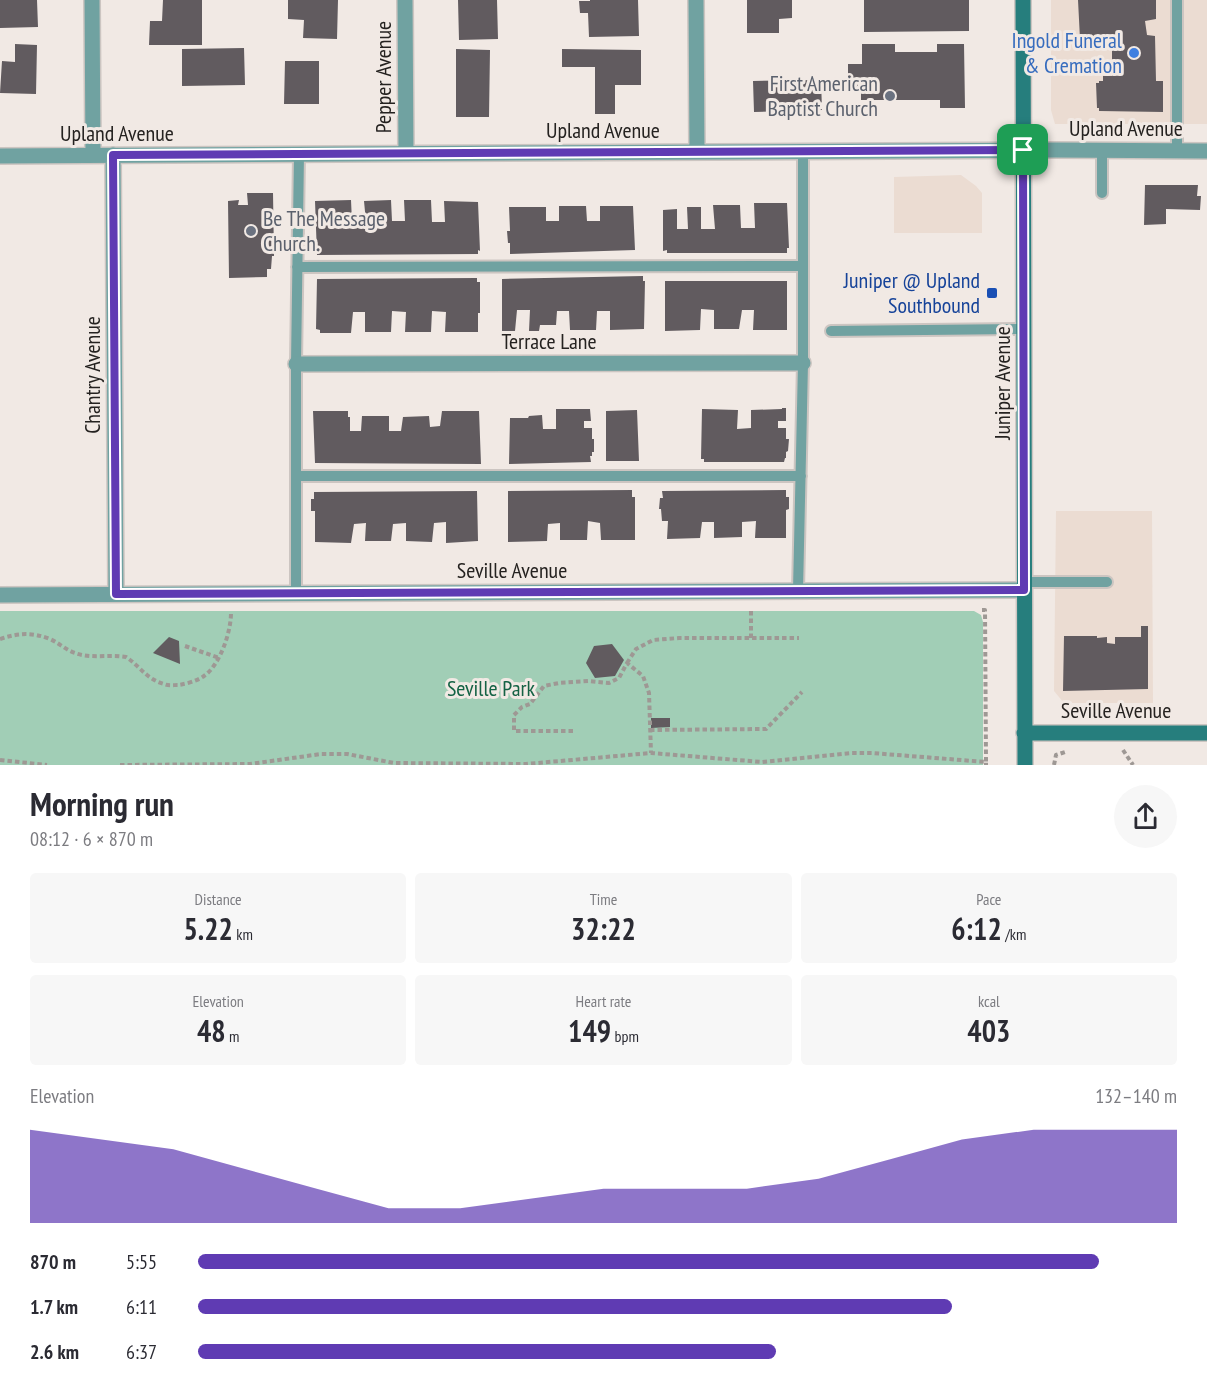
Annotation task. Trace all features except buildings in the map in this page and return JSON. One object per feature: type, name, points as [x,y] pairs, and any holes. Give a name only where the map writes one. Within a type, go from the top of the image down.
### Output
[{"type":"street","points":[[92,0],[93,155]]},
{"type":"street","name":"Pepper Avenue","points":[[405,0],[406,153]]},
{"type":"street","points":[[696,0],[697,152]]},
{"type":"street","name":"Juniper Avenue","points":[[1023,0],[1024,765]]},
{"type":"street","name":"Upland Avenue","points":[[0,156],[1207,151]]},
{"type":"street","name":"Chantry Avenue","points":[[113,155],[116,594]]},
{"type":"street","name":"Terrace Lane","points":[[296,364],[803,363]]},
{"type":"street","name":"Seville Avenue","points":[[0,595],[798,591],[1024,586]]},
{"type":"street","name":"Seville Avenue","points":[[1024,733],[1207,733]]},
{"type":"lane","points":[[1177,0],[1177,151]]},
{"type":"lane","points":[[798,591],[803,363],[802,151]]},
{"type":"lane","points":[[1102,151],[1102,193]]},
{"type":"lane","points":[[296,593],[299,154]]},
{"type":"lane","points":[[297,267],[802,266]]},
{"type":"lane","points":[[831,331],[1024,329]]},
{"type":"lane","points":[[296,476],[801,476]]},
{"type":"lane","points":[[1024,586],[1107,582]]},
{"type":"path","points":[[120,765],[250,764],[321,754],[347,754],[394,763],[526,764],[651,753],[762,762],[872,753],[986,763],[985,610]]},
{"type":"path","points":[[751,611],[751,638]]},
{"type":"path","points":[[0,639],[28,633],[50,639],[74,653],[126,657],[149,678],[166,685],[186,684],[204,676],[215,665],[226,640],[231,613]]},
{"type":"path","points":[[573,731],[514,731],[514,715],[522,707],[530,704],[544,686],[588,681],[609,683],[619,678],[636,649],[653,640],[798,638]]},
{"type":"path","points":[[185,646],[219,658]]},
{"type":"path","points":[[627,663],[644,676],[650,693],[651,753]]},
{"type":"path","points":[[650,730],[766,729],[802,692]]},
{"type":"path","points":[[1123,750],[1132,765]]},
{"type":"path","points":[[1054,765],[1056,755],[1068,751]]},
{"type":"path","points":[[0,760],[46,765]]},
{"type":"shaded area","points":[[1051,0],[1207,0],[1207,124],[1055,124],[1051,110]]},
{"type":"shaded area","points":[[961,175],[982,193],[982,233],[894,233],[894,177]]},
{"type":"shaded area","points":[[1056,511],[1152,511],[1153,703],[1064,703],[1054,691]]},
{"type":"green space","name":"Seville Park","points":[[0,611],[974,611],[981,615],[983,622],[983,765],[0,765]]},
{"type":"place","name":"Ingold Funeral & Cremation","points":[[1134,53]]},
{"type":"place","name":"First American Baptist Church","points":[[890,96]]},
{"type":"place","name":"Be The Message Church.","points":[[251,231]]},
{"type":"place","name":"Juniper @ Upland Southbound","points":[[992,293]]},
{"type":"route","points":[[1023,150],[1024,590],[116,594],[113,155],[1023,150]]}]
